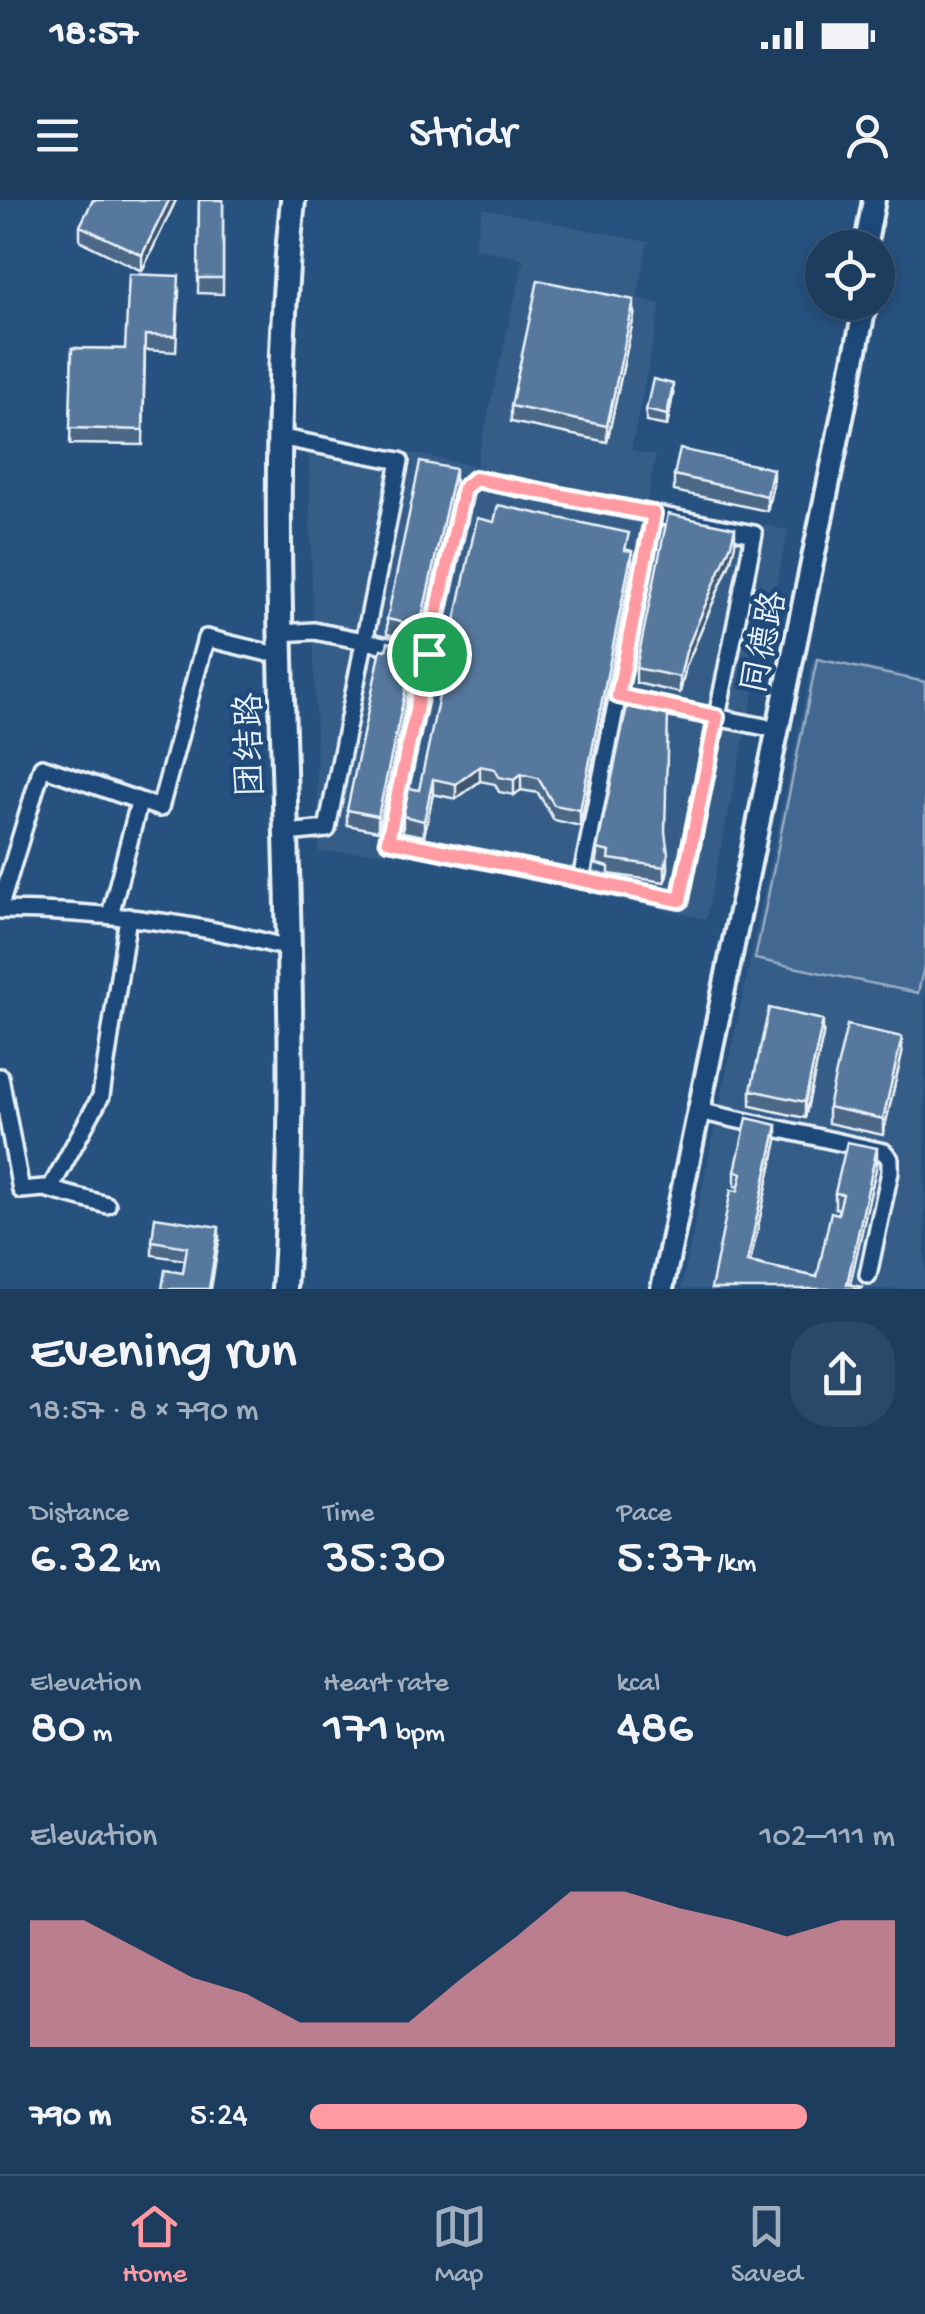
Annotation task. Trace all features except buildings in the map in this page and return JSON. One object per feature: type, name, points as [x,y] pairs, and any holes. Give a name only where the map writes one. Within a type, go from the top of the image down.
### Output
[{"type":"highway","name":"团结路","points":[[280,200],[266,408],[274,643],[286,833],[291,1056],[284,1289]]},
{"type":"highway","name":"团结路","points":[[271,1289],[277,1126],[274,643],[278,437],[293,200]]},
{"type":"main road","points":[[868,230],[874,200]]},
{"type":"main road","points":[[881,230],[887,200]]},
{"type":"main road","name":"同德路","points":[[649,1289],[849,320]]},
{"type":"main road","name":"同德路","points":[[662,1289],[862,320]]},
{"type":"street","points":[[278,437],[400,461],[328,829],[286,833]]},
{"type":"street","points":[[475,479],[654,514],[754,534],[680,900],[388,840],[464,488],[475,479]]},
{"type":"street","points":[[581,880],[654,514]]},
{"type":"street","points":[[276,945],[196,926],[110,915],[0,908],[42,767],[139,804],[160,808],[206,638],[274,643],[314,631],[429,654]]},
{"type":"street","points":[[618,696],[765,726]]},
{"type":"street","points":[[110,915],[139,804]]},
{"type":"street","points":[[50,1189],[101,1096],[128,917]]},
{"type":"street","points":[[0,1077],[21,1190],[50,1189],[106,1205]]},
{"type":"street","points":[[698,1111],[884,1152],[890,1159],[890,1172],[868,1275]]},
{"type":"shaded area","points":[[483,208],[648,242],[637,298],[661,304],[631,450],[656,456],[647,501],[788,530],[706,919],[398,852],[319,852],[308,433],[476,466],[524,259],[474,248]]},
{"type":"shaded area","points":[[814,656],[925,679],[925,1289],[681,1289]]},
{"type":"shaded area","points":[[817,659],[925,682],[925,961],[918,993],[755,959]]},
{"type":"route","points":[[475,479],[654,514],[618,696],[717,717],[680,900],[388,840],[429,654],[464,488],[475,479]]}]
